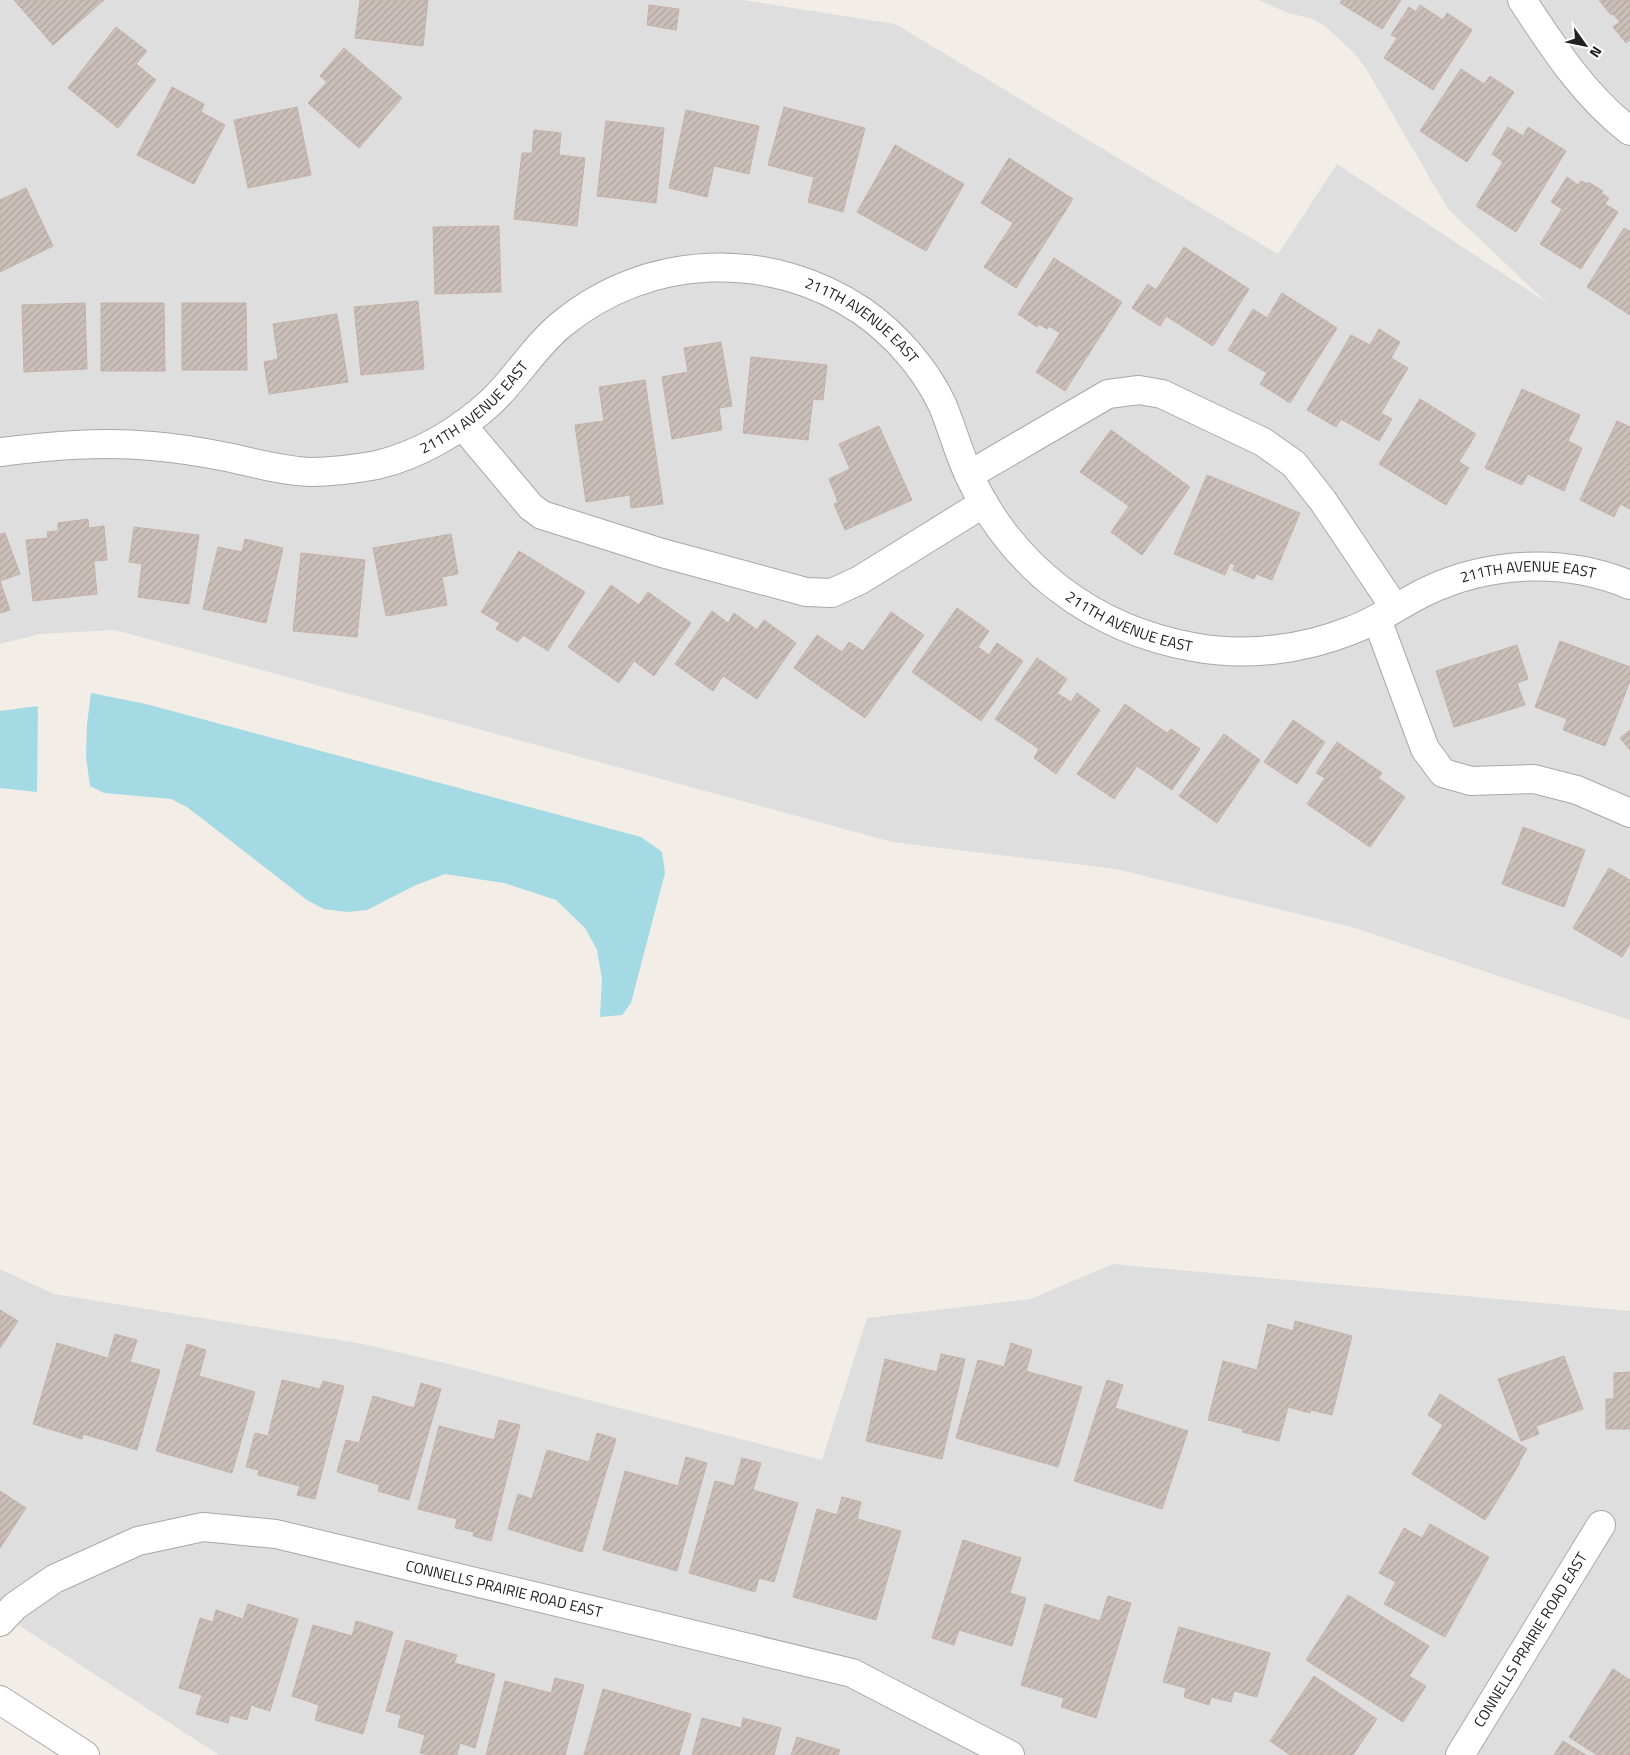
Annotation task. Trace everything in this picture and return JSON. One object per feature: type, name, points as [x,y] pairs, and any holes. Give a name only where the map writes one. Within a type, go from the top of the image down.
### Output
[{"type":"street","points":[[1522,0],[1562,61],[1609,115],[1630,131]]},
{"type":"street","name":"211TH AVENUE EAST","points":[[0,452],[68,444],[151,446],[224,456],[263,466],[310,472],[349,470],[382,464],[427,447],[462,426],[493,400],[530,356],[560,325],[592,302],[622,286],[672,271],[710,266],[749,268],[800,280],[827,291],[865,313],[900,344],[924,374],[942,404],[969,475],[984,503],[1010,542],[1042,575],[1075,601],[1120,626],[1164,642],[1200,649],[1231,652],[1273,650],[1319,642],[1353,630],[1424,592],[1452,580],[1490,570],[1528,566],[1576,569],[1617,580],[1630,586]]},
{"type":"street","points":[[969,475],[1108,394],[1139,390],[1162,394],[1263,442],[1294,464],[1323,500],[1386,614],[1425,749],[1443,773],[1471,781],[1534,779],[1577,790],[1630,814]]},
{"type":"street","points":[[462,426],[531,507],[542,515],[662,553],[806,592],[832,593],[860,580],[984,503]]},
{"type":"street","name":"CONNELLS PRAIRIE ROAD EAST","points":[[1460,1755],[1601,1525]]},
{"type":"street","name":"CONNELLS PRAIRIE ROAD EAST","points":[[0,1622],[15,1606],[54,1579],[138,1541],[203,1527],[276,1534],[852,1673],[1010,1755]]},
{"type":"street","points":[[0,1700],[84,1755]]},
{"type":"shaded area","points":[[0,0],[743,0],[895,24],[1278,254],[1337,164],[1546,302],[1448,209],[1365,67],[1353,52],[1326,27],[1313,19],[1288,13],[1258,0],[1630,0],[1630,1020],[1355,928],[1116,869],[892,842],[115,630],[40,634],[0,644]]},
{"type":"shaded area","points":[[1113,1264],[1630,1311],[1630,1755],[219,1755],[0,1613],[0,1269],[54,1294],[363,1344],[449,1364],[822,1460],[867,1318],[1030,1299]]},
{"type":"water","points":[[91,693],[146,704],[641,837],[662,852],[665,873],[631,1003],[622,1015],[600,1017],[602,979],[597,950],[585,928],[556,900],[504,883],[445,874],[416,885],[367,910],[347,912],[324,909],[307,900],[187,807],[171,799],[104,793],[90,786],[86,757],[87,724]]},
{"type":"water","points":[[38,706],[37,792],[0,788],[0,711]]},
{"type":"building","points":[[14,0],[104,0],[53,45]]},
{"type":"building","points":[[360,0],[428,0],[423,46],[355,38]]},
{"type":"building","points":[[1342,0],[1401,0],[1382,29],[1340,3]]},
{"type":"building","points":[[1599,0],[1630,0],[1630,40],[1626,43],[1613,27],[1620,22],[1613,14],[1611,15]]},
{"type":"building","points":[[649,5],[679,9],[676,30],[647,25]]},
{"type":"building","points":[[1420,5],[1443,20],[1447,13],[1472,30],[1433,90],[1384,58],[1397,38],[1391,35],[1409,7],[1416,12]]},
{"type":"building","points":[[116,27],[147,51],[136,64],[156,80],[118,128],[68,88]]},
{"type":"building","points":[[344,48],[402,98],[359,148],[308,103],[327,82],[320,76]]},
{"type":"building","points":[[1461,69],[1484,84],[1490,76],[1514,92],[1467,162],[1420,131]]},
{"type":"building","points":[[172,87],[204,104],[201,112],[225,125],[194,184],[137,155]]},
{"type":"building","points":[[297,107],[311,175],[248,188],[234,120]]},
{"type":"building","points":[[784,107],[865,128],[843,212],[808,202],[814,177],[768,165]]},
{"type":"building","points":[[686,110],[759,126],[749,174],[714,166],[707,197],[669,188]]},
{"type":"building","points":[[606,121],[664,128],[656,203],[597,196]]},
{"type":"building","points":[[1508,127],[1523,136],[1528,127],[1566,151],[1516,232],[1476,206],[1503,162],[1492,154]]},
{"type":"building","points":[[534,130],[561,133],[559,155],[585,158],[577,226],[514,219],[522,153],[532,153]]},
{"type":"building","points":[[895,145],[964,184],[926,251],[857,212]]},
{"type":"building","points":[[1009,158],[1073,199],[1016,288],[984,267],[1013,223],[981,203]]},
{"type":"building","points":[[1567,177],[1578,185],[1581,181],[1588,184],[1588,182],[1603,191],[1601,193],[1609,198],[1605,204],[1618,212],[1581,269],[1540,244],[1562,209],[1551,202]]},
{"type":"building","points":[[26,188],[53,246],[0,272],[0,200]]},
{"type":"building","points":[[499,226],[501,292],[435,294],[433,227]]},
{"type":"building","points":[[1624,228],[1630,231],[1630,315],[1587,287]]},
{"type":"building","points":[[1184,247],[1249,289],[1213,346],[1166,316],[1160,326],[1132,308],[1148,284],[1156,290]]},
{"type":"building","points":[[1054,258],[1122,302],[1065,391],[1036,372],[1060,333],[1049,326],[1047,329],[1039,324],[1037,327],[1018,314]]},
{"type":"building","points":[[1282,293],[1337,328],[1290,403],[1260,384],[1267,373],[1228,350],[1253,309],[1267,318]]},
{"type":"building","points":[[418,301],[424,369],[361,375],[354,307]]},
{"type":"building","points":[[85,303],[87,369],[24,372],[22,305]]},
{"type":"building","points":[[101,303],[164,303],[165,371],[101,371]]},
{"type":"building","points":[[182,303],[246,303],[247,370],[182,370]]},
{"type":"building","points":[[337,314],[348,382],[269,394],[264,362],[278,359],[273,324]]},
{"type":"building","points":[[1379,329],[1400,342],[1391,358],[1408,368],[1381,413],[1392,419],[1379,441],[1341,419],[1336,427],[1307,410],[1351,335],[1370,345]]},
{"type":"building","points":[[721,342],[732,406],[719,408],[722,430],[672,439],[662,377],[688,372],[684,348]]},
{"type":"building","points":[[751,357],[827,365],[823,400],[813,399],[808,440],[743,433]]},
{"type":"building","points":[[645,380],[663,504],[631,508],[630,495],[586,502],[575,425],[604,421],[599,387]]},
{"type":"building","points":[[1522,389],[1580,415],[1568,441],[1582,448],[1564,491],[1528,474],[1522,485],[1485,468]]},
{"type":"building","points":[[1420,399],[1476,434],[1459,462],[1469,468],[1446,505],[1379,464]]},
{"type":"building","points":[[1617,421],[1630,427],[1630,509],[1620,504],[1614,517],[1580,500]]},
{"type":"building","points":[[879,426],[912,500],[845,530],[834,504],[838,502],[829,479],[850,469],[839,444]]},
{"type":"building","points":[[1111,430],[1190,487],[1142,555],[1111,532],[1129,506],[1080,472]]},
{"type":"building","points":[[1207,475],[1300,513],[1272,580],[1256,574],[1254,579],[1233,570],[1235,565],[1230,563],[1225,575],[1174,554]]},
{"type":"building","points":[[88,519],[89,528],[104,526],[107,560],[94,561],[97,594],[33,601],[26,540],[48,538],[47,532],[58,531],[58,523]]},
{"type":"building","points":[[134,527],[199,535],[189,604],[138,597],[142,564],[129,562]]},
{"type":"building","points":[[5,533],[20,574],[0,581],[0,534]]},
{"type":"building","points":[[451,534],[458,574],[442,577],[447,605],[386,616],[373,548]]},
{"type":"building","points":[[245,539],[283,548],[266,623],[203,609],[218,547],[242,552]]},
{"type":"building","points":[[519,551],[585,592],[548,651],[523,635],[518,642],[496,629],[500,623],[481,612]]},
{"type":"building","points":[[301,553],[365,560],[357,637],[293,631]]},
{"type":"building","points":[[0,581],[10,610],[0,613]]},
{"type":"building","points":[[611,585],[639,605],[648,592],[691,623],[654,676],[634,661],[619,683],[568,647]]},
{"type":"building","points":[[957,608],[989,631],[978,647],[989,655],[997,643],[1023,661],[981,721],[912,672]]},
{"type":"building","points":[[712,611],[728,623],[734,613],[757,630],[764,620],[796,643],[757,699],[723,676],[713,691],[675,664]]},
{"type":"building","points":[[891,612],[924,635],[865,718],[794,668],[817,635],[842,652],[849,642],[863,651]]},
{"type":"building","points":[[1560,641],[1630,667],[1630,681],[1605,746],[1563,730],[1567,719],[1535,707]]},
{"type":"building","points":[[1517,645],[1528,679],[1517,683],[1525,705],[1454,727],[1436,671]]},
{"type":"building","points":[[1037,658],[1067,679],[1057,693],[1071,702],[1077,693],[1100,710],[1056,774],[1034,758],[1039,749],[995,719]]},
{"type":"building","points":[[1125,704],[1167,733],[1171,729],[1200,749],[1172,790],[1137,766],[1114,799],[1077,774]]},
{"type":"building","points":[[1293,720],[1325,742],[1297,784],[1264,762]]},
{"type":"building","points":[[1630,730],[1630,750],[1620,738]]},
{"type":"building","points":[[1224,734],[1260,760],[1217,823],[1179,796]]},
{"type":"building","points":[[1337,742],[1382,773],[1378,778],[1405,797],[1370,847],[1307,804],[1325,778],[1316,773]]},
{"type":"building","points":[[1523,827],[1585,850],[1564,907],[1502,884]]},
{"type":"building","points":[[1609,868],[1630,880],[1630,944],[1622,957],[1573,928]]},
{"type":"building","points":[[0,1310],[18,1321],[0,1348]]},
{"type":"building","points":[[1295,1321],[1352,1336],[1332,1415],[1311,1410],[1310,1413],[1288,1407],[1279,1441],[1242,1432],[1243,1429],[1208,1420],[1223,1361],[1257,1370],[1268,1324],[1293,1331]]},
{"type":"building","points":[[115,1334],[137,1340],[130,1362],[160,1370],[137,1450],[83,1434],[82,1439],[33,1424],[57,1343],[108,1358]]},
{"type":"building","points":[[1011,1343],[1032,1350],[1026,1371],[1082,1387],[1058,1467],[956,1438],[978,1360],[1004,1367]]},
{"type":"building","points":[[187,1344],[206,1350],[199,1376],[255,1392],[232,1473],[156,1451]]},
{"type":"building","points":[[941,1354],[965,1359],[942,1459],[866,1441],[885,1359],[937,1372]]},
{"type":"building","points":[[1564,1356],[1583,1409],[1536,1426],[1539,1434],[1521,1441],[1498,1379]]},
{"type":"building","points":[[1630,1372],[1630,1429],[1606,1429],[1606,1399],[1614,1399],[1614,1373]]},
{"type":"building","points":[[282,1380],[320,1389],[323,1381],[344,1386],[315,1499],[297,1495],[300,1486],[258,1475],[259,1470],[246,1467],[255,1433],[268,1436]]},
{"type":"building","points":[[1107,1380],[1123,1385],[1115,1408],[1188,1431],[1162,1509],[1074,1481]]},
{"type":"building","points":[[421,1383],[441,1389],[409,1500],[378,1491],[380,1485],[337,1472],[346,1440],[359,1443],[373,1396],[414,1408]]},
{"type":"building","points":[[1440,1394],[1527,1449],[1485,1520],[1412,1474],[1443,1425],[1428,1415]]},
{"type":"building","points":[[499,1420],[520,1425],[491,1541],[473,1536],[474,1532],[455,1528],[457,1519],[418,1509],[439,1426],[494,1440]]},
{"type":"building","points":[[597,1433],[616,1439],[582,1552],[508,1529],[518,1494],[532,1499],[547,1450],[589,1462]]},
{"type":"building","points":[[686,1457],[707,1463],[677,1571],[603,1550],[625,1471],[678,1486]]},
{"type":"building","points":[[742,1458],[761,1463],[753,1490],[798,1503],[774,1582],[759,1578],[755,1592],[689,1573],[715,1481],[734,1486]]},
{"type":"building","points":[[0,1491],[26,1508],[0,1548]]},
{"type":"building","points":[[842,1497],[861,1502],[857,1519],[901,1531],[876,1620],[793,1597],[817,1509],[837,1515]]},
{"type":"building","points":[[1430,1524],[1489,1557],[1445,1637],[1384,1604],[1396,1582],[1379,1573],[1404,1528],[1422,1538]]},
{"type":"building","points":[[963,1540],[1021,1558],[1010,1593],[1026,1598],[1012,1646],[959,1630],[954,1645],[932,1638]]},
{"type":"building","points":[[1348,1595],[1429,1646],[1409,1676],[1426,1686],[1403,1722],[1306,1660]]},
{"type":"building","points":[[1108,1596],[1131,1603],[1096,1718],[1061,1707],[1064,1698],[1021,1685],[1045,1604],[1100,1621]]},
{"type":"building","points":[[248,1604],[298,1619],[270,1711],[251,1705],[247,1720],[230,1715],[228,1723],[196,1714],[202,1695],[179,1688],[200,1618],[213,1622],[216,1610],[243,1619]]},
{"type":"building","points":[[356,1621],[393,1632],[363,1734],[315,1720],[319,1705],[292,1696],[313,1625],[352,1636]]},
{"type":"building","points":[[1179,1627],[1270,1653],[1257,1697],[1234,1691],[1231,1702],[1211,1697],[1209,1705],[1184,1697],[1186,1688],[1163,1682]]},
{"type":"building","points":[[406,1640],[457,1655],[454,1663],[495,1674],[475,1748],[460,1743],[457,1755],[428,1755],[420,1753],[425,1735],[398,1727],[401,1715],[386,1711]]},
{"type":"building","points":[[1613,1669],[1630,1680],[1630,1755],[1597,1755],[1569,1737]]},
{"type":"building","points":[[1314,1676],[1377,1719],[1353,1755],[1290,1755],[1270,1741]]},
{"type":"building","points":[[555,1678],[584,1685],[565,1755],[486,1755],[505,1681],[551,1693]]},
{"type":"building","points":[[603,1689],[691,1714],[679,1755],[584,1755]]},
{"type":"building","points":[[702,1718],[741,1728],[743,1718],[781,1728],[774,1755],[692,1755]]},
{"type":"building","points":[[797,1737],[840,1750],[838,1755],[791,1755]]},
{"type":"building","points":[[1563,1741],[1586,1755],[1554,1755]]}]
